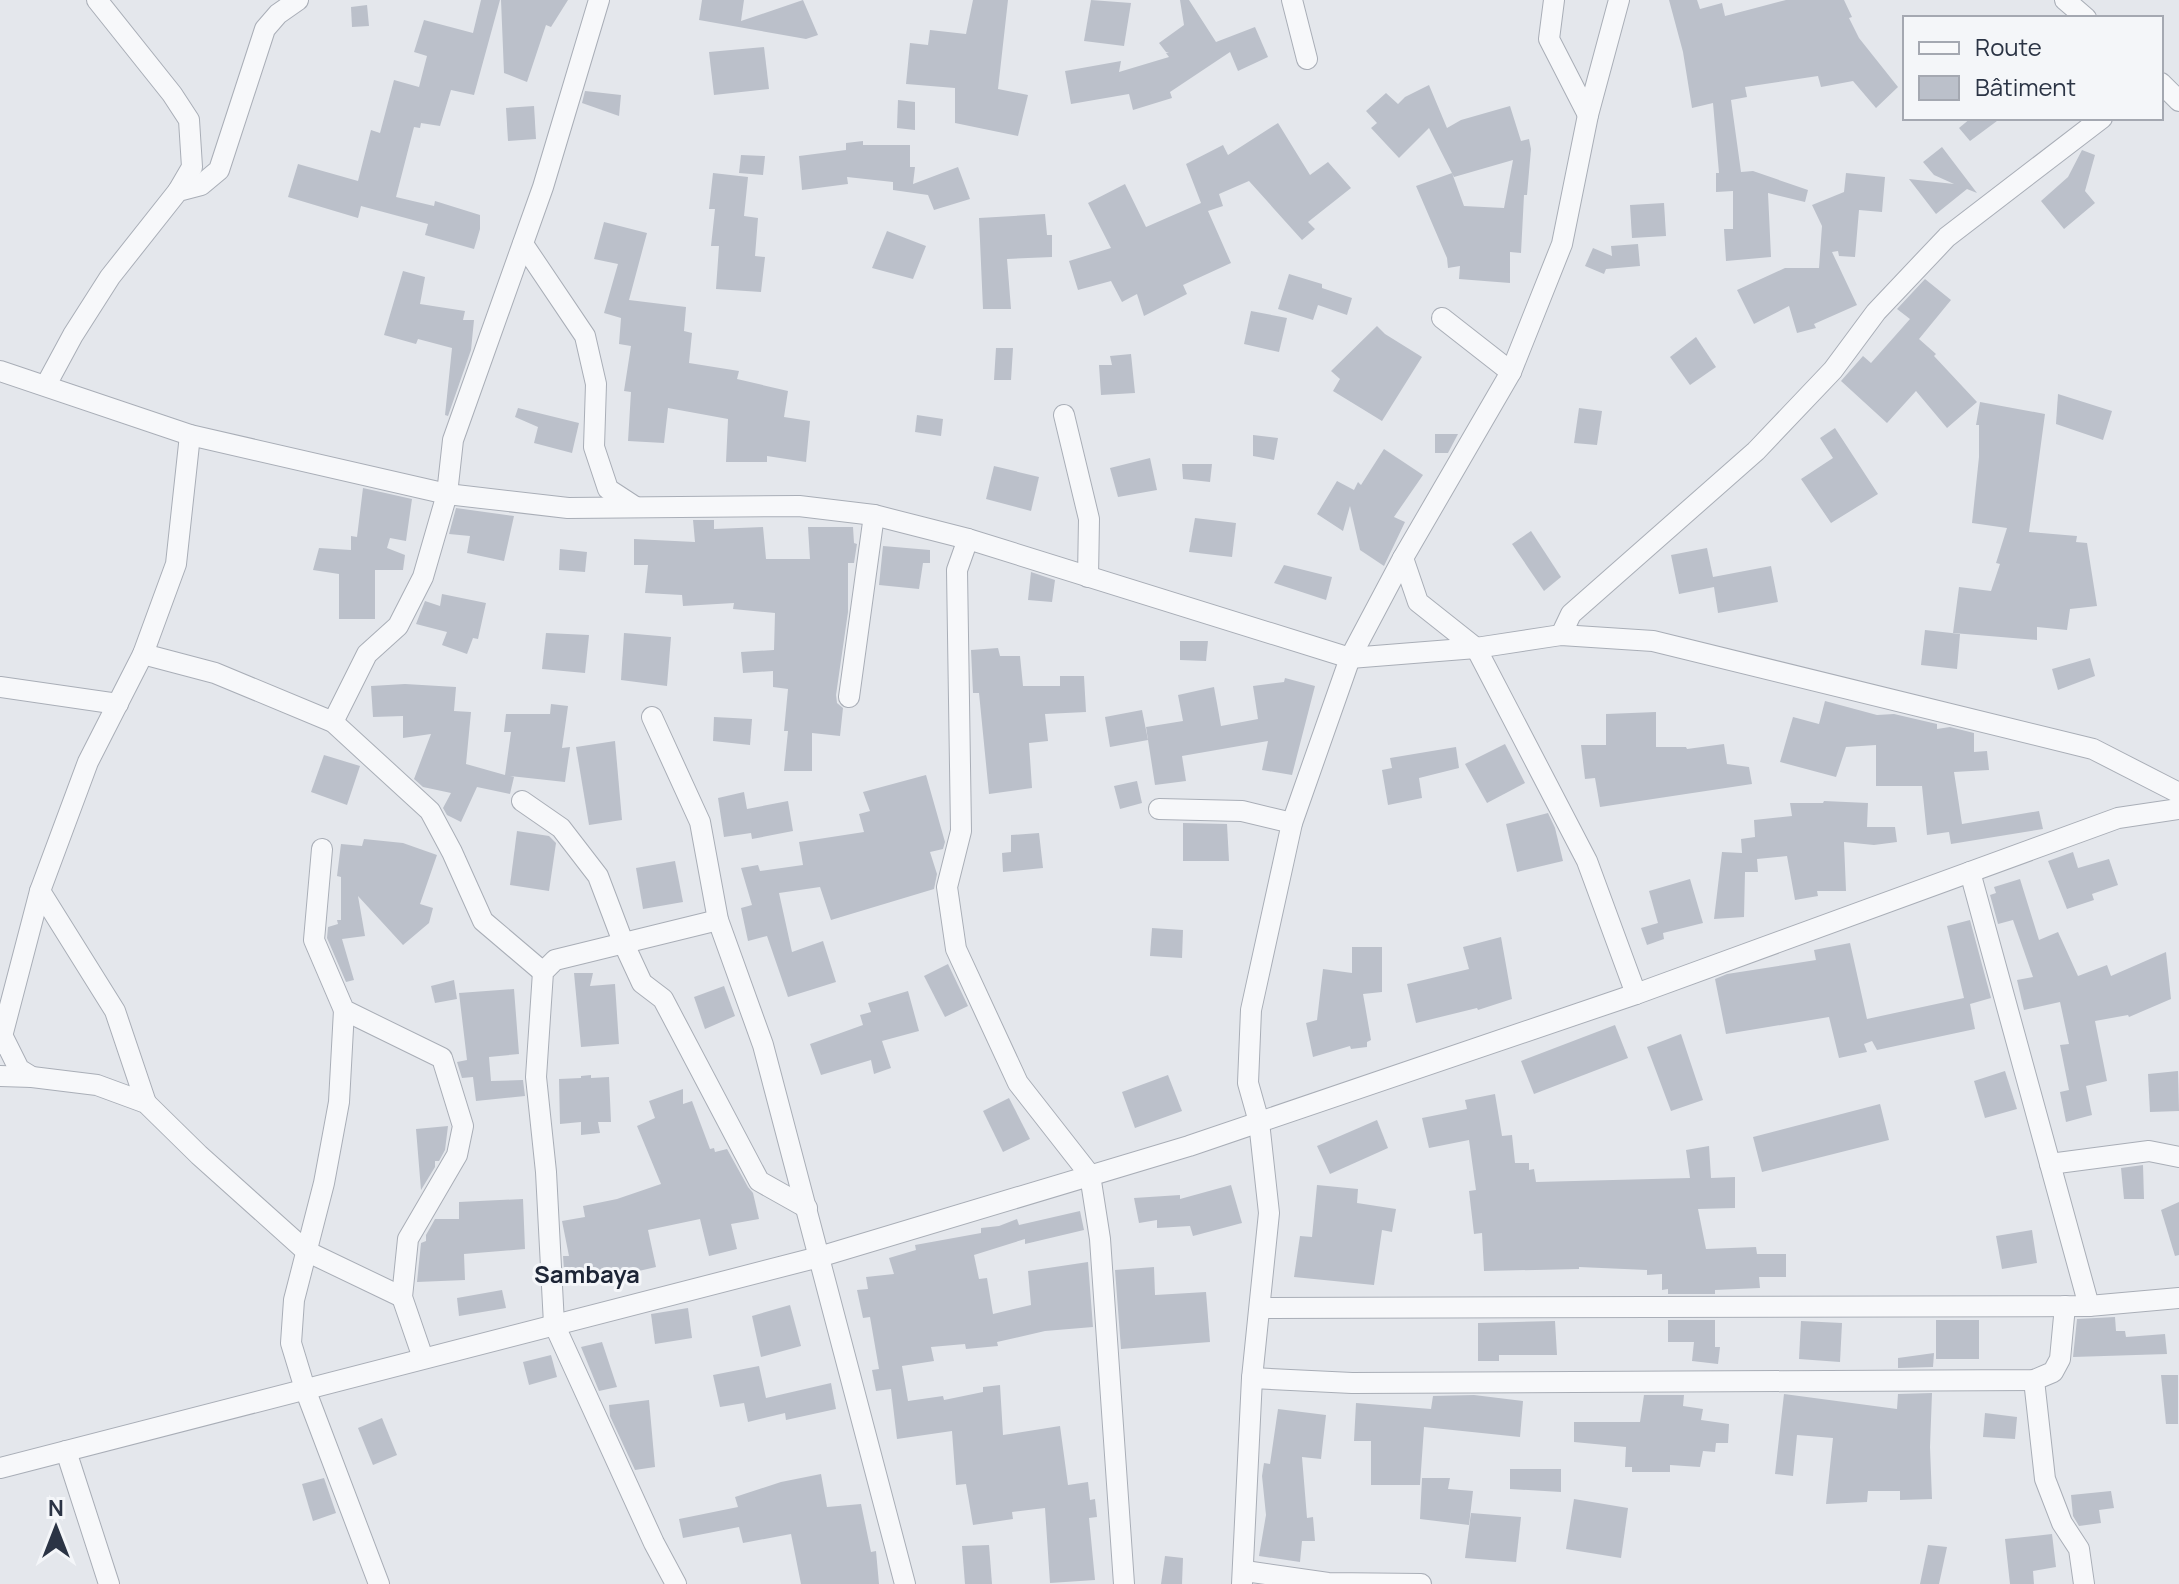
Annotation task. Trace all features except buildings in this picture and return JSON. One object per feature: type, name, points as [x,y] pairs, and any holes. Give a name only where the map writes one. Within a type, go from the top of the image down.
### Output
[{"type":"street","points":[[46,385],[110,277],[178,191],[192,167],[189,120],[97,0]]},
{"type":"street","points":[[178,191],[201,185],[219,170],[265,29],[278,14],[298,0]]},
{"type":"street","points":[[333,722],[367,654],[398,626],[423,577],[447,494],[453,440],[543,187],[599,0]]},
{"type":"street","points":[[1292,0],[1307,59]]},
{"type":"street","points":[[1554,0],[1549,39],[1588,115]]},
{"type":"street","points":[[1421,1584],[1328,1583],[1244,1577],[1252,1378],[1269,1213],[1259,1122],[1248,1083],[1251,1010],[1292,823],[1350,658],[1403,558],[1511,372],[1562,244],[1588,115],[1619,0]]},
{"type":"street","points":[[2065,0],[2084,16]]},
{"type":"street","points":[[2163,85],[2179,101]]},
{"type":"street","points":[[1561,635],[1571,614],[1756,451],[1833,370],[1876,312],[1947,237],[2099,120]]},
{"type":"street","points":[[523,244],[585,336],[596,384],[594,447],[608,489],[634,506]]},
{"type":"street","points":[[1442,318],[1511,372]]},
{"type":"street","points":[[0,371],[190,435],[447,494],[568,508],[799,506],[874,515],[968,539],[1350,658],[1476,648],[1561,635],[1653,641],[2093,749],[2179,793]]},
{"type":"street","points":[[1064,415],[1089,519],[1088,577]]},
{"type":"street","points":[[32,1077],[19,1069],[2,1040],[40,891],[88,762],[143,654],[176,564],[190,435]]},
{"type":"street","points":[[849,697],[874,515]]},
{"type":"street","points":[[968,539],[957,570],[961,831],[947,887],[956,949],[1018,1083],[1090,1175],[1100,1239],[1124,1584]]},
{"type":"street","points":[[1403,558],[1418,602],[1476,648],[1587,861],[1636,994]]},
{"type":"street","points":[[143,654],[215,673],[333,722],[430,811],[483,921],[543,972]]},
{"type":"street","points":[[0,687],[118,704]]},
{"type":"street","points":[[652,717],[700,822],[718,920],[763,1045],[905,1584]]},
{"type":"street","points":[[522,801],[561,828],[598,876],[642,983],[663,999],[759,1181],[807,1208]]},
{"type":"street","points":[[1159,809],[1242,811],[1292,823]]},
{"type":"street","points":[[0,1468],[819,1257],[1259,1122],[1636,994],[2118,818],[2179,809]]},
{"type":"street","points":[[322,849],[314,940],[344,1010],[339,1102],[324,1183],[294,1300],[291,1343],[305,1389],[379,1584]]},
{"type":"street","points":[[1970,872],[2089,1306]]},
{"type":"street","points":[[40,891],[115,1011],[146,1103]]},
{"type":"street","points":[[676,1584],[654,1543],[554,1324],[546,1172],[536,1077],[543,972],[555,960],[718,920]]},
{"type":"street","points":[[344,1010],[442,1058],[463,1126],[457,1155],[408,1239],[402,1297],[423,1358]]},
{"type":"street","points":[[0,1076],[97,1085],[146,1103],[306,1251],[402,1297]]},
{"type":"street","points":[[2050,1164],[2149,1151],[2179,1157]]},
{"type":"street","points":[[1260,1308],[2089,1306],[2179,1298]]},
{"type":"street","points":[[1252,1378],[1352,1383],[2034,1380],[2053,1372],[2060,1359],[2065,1306]]},
{"type":"street","points":[[2034,1380],[2045,1479],[2062,1523],[2079,1549],[2084,1584]]},
{"type":"street","points":[[66,1451],[109,1584]]},
{"type":"district","name":"Sambaya","points":[[587,1273]]}]
